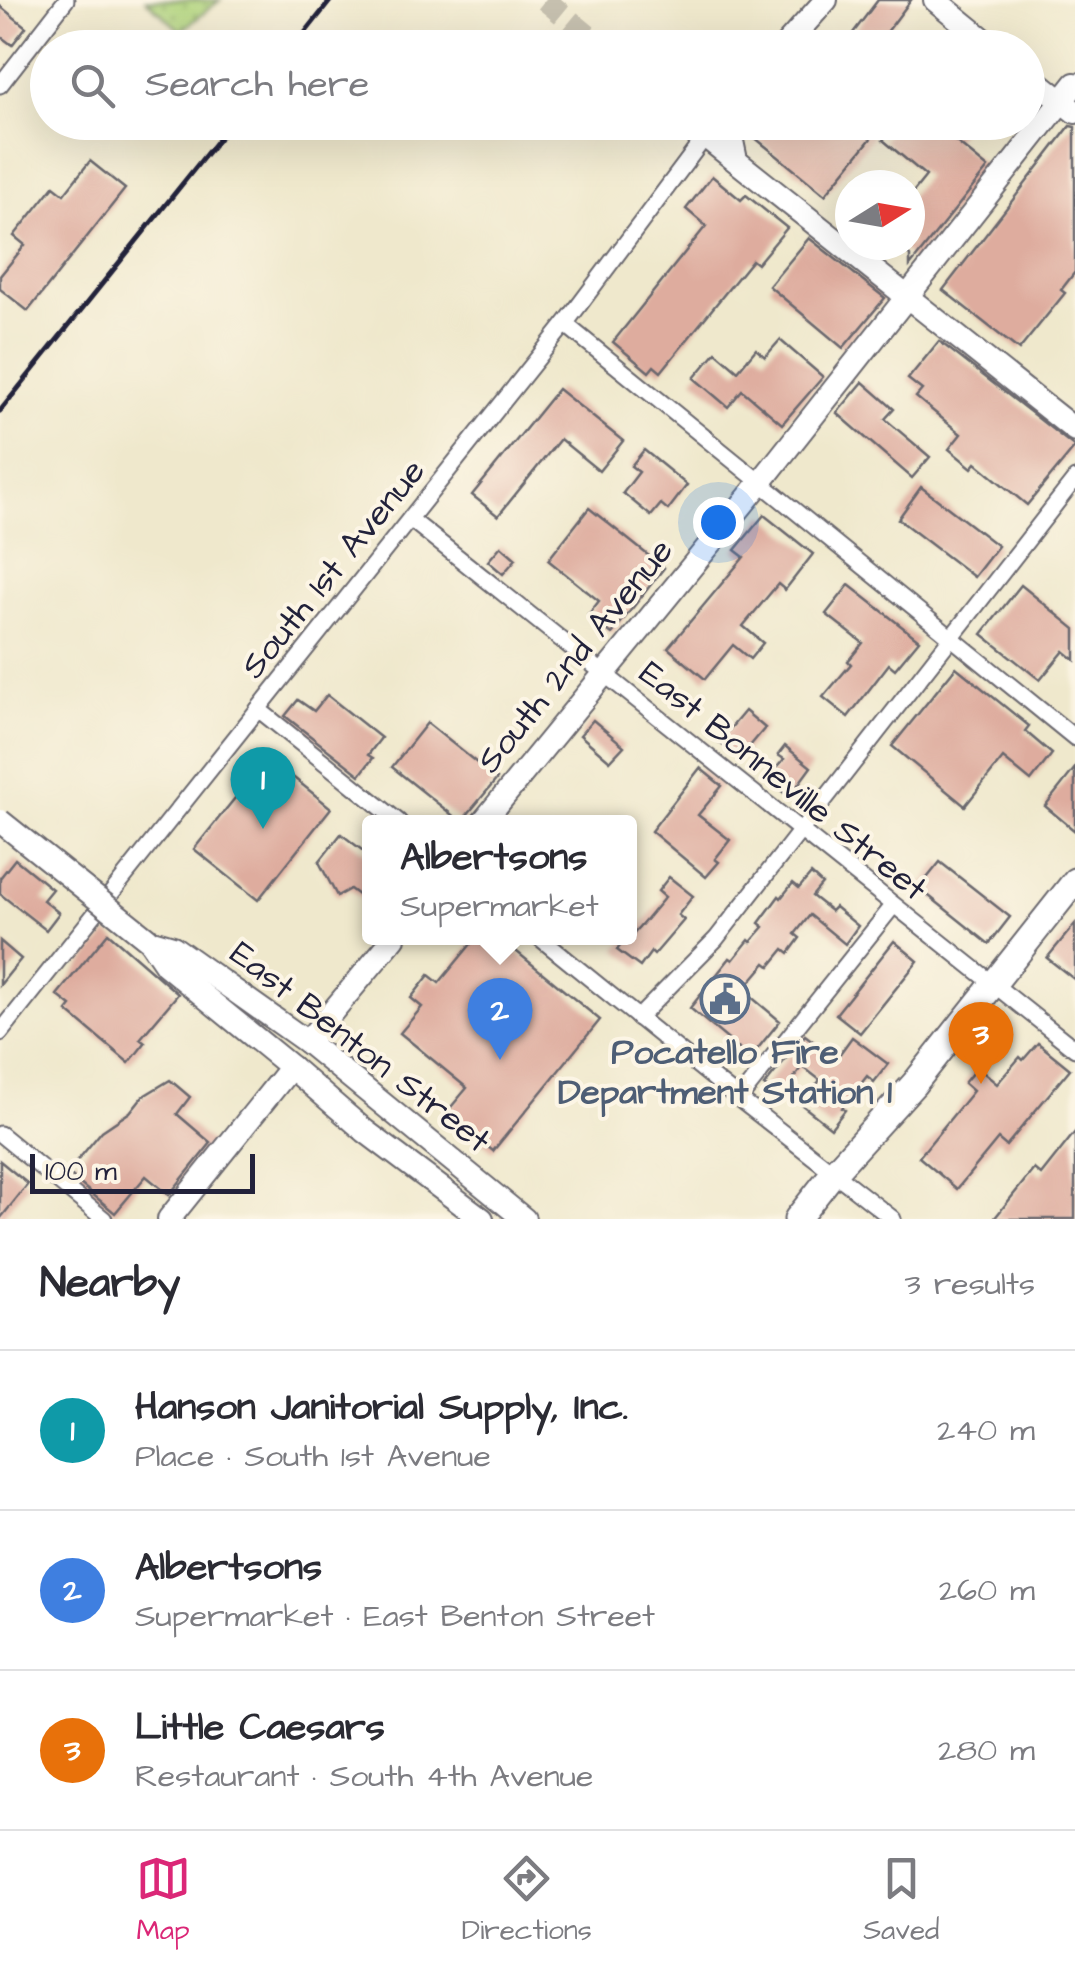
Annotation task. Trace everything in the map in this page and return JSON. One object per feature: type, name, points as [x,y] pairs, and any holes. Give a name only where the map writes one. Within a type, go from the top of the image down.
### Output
[{"type":"main road","points":[[797,1219],[914,1084],[1075,881]]},
{"type":"street","points":[[42,30],[66,0]]},
{"type":"street","points":[[799,30],[826,0]]},
{"type":"street","points":[[935,0],[972,30]]},
{"type":"street","points":[[0,84],[30,46]]},
{"type":"street","points":[[1045,84],[1070,99]]},
{"type":"street","name":"South 2nd Avenue","points":[[1045,129],[1070,99]]},
{"type":"street","name":"South 1st Avenue","points":[[0,1033],[565,324],[691,140]]},
{"type":"street","points":[[711,140],[1075,430]]},
{"type":"street","points":[[732,140],[736,160]]},
{"type":"street","name":"South 2nd Avenue","points":[[489,815],[1036,140]]},
{"type":"street","points":[[565,324],[1075,738]]},
{"type":"street","points":[[638,1018],[716,939],[1075,478]]},
{"type":"street","name":"East Bonneville Street","points":[[410,519],[1075,1049]]},
{"type":"street","points":[[258,709],[389,815]]},
{"type":"street","name":"East Benton Street","points":[[0,821],[150,940],[166,965],[365,1130],[483,1219]]},
{"type":"street","points":[[739,1099],[893,906]]},
{"type":"street","name":"East Benton Street","points":[[150,940],[173,947],[307,1042],[524,1219]]},
{"type":"street","points":[[231,1018],[258,1022],[283,1042],[307,1042],[388,945]]},
{"type":"street","points":[[549,945],[892,1219]]},
{"type":"street","points":[[169,1219],[292,1067],[321,1074],[343,1090],[374,1096]]},
{"type":"street","points":[[0,1134],[104,1219]]},
{"type":"street","points":[[483,1219],[496,1196]]},
{"type":"green space","points":[[146,0],[220,0],[182,30]]},
{"type":"building","points":[[878,0],[911,0],[888,30],[855,30]]},
{"type":"building","points":[[0,6],[26,27],[12,45],[0,36]]},
{"type":"building","points":[[1070,126],[1075,127],[1075,272],[1061,290],[1065,293],[1019,350],[943,290]]},
{"type":"building","points":[[758,140],[870,140],[845,170],[835,170],[835,183],[825,195]]},
{"type":"building","points":[[883,140],[954,140],[988,168],[925,247],[925,170],[919,170]]},
{"type":"building","points":[[90,161],[125,189],[28,311],[0,289],[0,276],[25,245],[14,236],[54,186],[64,194]]},
{"type":"building","points":[[712,176],[741,200],[746,195],[787,228],[757,264],[752,260],[661,372],[654,366],[649,372],[613,342],[706,226],[686,209]]},
{"type":"building","points":[[809,238],[885,298],[843,348],[769,286]]},
{"type":"building","points":[[780,340],[823,377],[782,424],[742,390],[728,407],[694,378],[716,352],[738,371],[756,349],[765,357]]},
{"type":"building","points":[[939,341],[1075,447],[1027,505],[976,463],[972,468],[949,449],[961,434],[916,397],[922,390],[908,379]]},
{"type":"building","points":[[863,382],[894,409],[885,419],[930,457],[912,478],[837,413]]},
{"type":"building","points":[[558,389],[623,441],[599,471],[560,439],[498,516],[472,495]]},
{"type":"building","points":[[644,450],[687,485],[668,510],[661,504],[651,516],[623,493],[639,472],[631,466]]},
{"type":"building","points":[[921,487],[998,546],[974,577],[898,519]]},
{"type":"building","points":[[589,508],[664,568],[612,634],[588,615],[599,601],[548,560]]},
{"type":"building","points":[[764,515],[813,554],[785,590],[778,584],[743,626],[763,643],[750,659],[733,645],[705,679],[668,648],[744,557],[735,550]]},
{"type":"building","points":[[501,546],[516,559],[503,574],[488,561]]},
{"type":"building","points":[[849,585],[919,640],[895,669],[889,664],[848,717],[823,697],[863,643],[826,614]]},
{"type":"building","points":[[1021,585],[1075,629],[1075,660],[1064,651],[1040,680],[982,634]]},
{"type":"building","points":[[956,667],[1029,726],[1025,731],[1052,754],[1031,781],[1003,758],[965,806],[892,746]]},
{"type":"building","points":[[327,695],[381,738],[360,775],[285,716],[298,700],[314,711]]},
{"type":"building","points":[[745,711],[765,728],[739,759],[719,742]]},
{"type":"building","points":[[593,720],[624,746],[610,761],[580,735]]},
{"type":"building","points":[[427,723],[497,779],[467,815],[452,815],[392,767]]},
{"type":"building","points":[[785,746],[811,767],[789,797],[767,779],[784,759],[778,755]]},
{"type":"building","points":[[268,757],[331,808],[258,900],[194,849]]},
{"type":"building","points":[[700,768],[722,786],[698,815],[730,840],[706,877],[651,831]]},
{"type":"building","points":[[1075,768],[1075,831],[1045,806]]},
{"type":"building","points":[[341,834],[362,850],[362,898],[350,889],[337,896],[319,862]]},
{"type":"building","points":[[15,859],[52,889],[43,900],[59,913],[46,930],[0,894],[0,878]]},
{"type":"building","points":[[940,862],[1010,917],[989,944],[919,888]]},
{"type":"building","points":[[811,874],[822,884],[812,896],[831,911],[835,907],[858,926],[845,944],[810,915],[795,934],[800,938],[789,953],[784,949],[770,966],[766,963],[743,990],[780,1021],[750,1058],[690,1008],[730,958],[733,960],[764,927],[759,923],[779,896],[793,883],[799,888]]},
{"type":"building","points":[[669,877],[693,896],[678,915],[684,920],[640,967],[617,950],[621,945],[637,945],[637,930],[665,897],[658,891]]},
{"type":"building","points":[[1075,924],[1075,980],[1047,958]]},
{"type":"building","points":[[108,933],[178,994],[140,1039],[145,1043],[129,1063],[67,1011],[71,1006],[57,995]]},
{"type":"building","points":[[0,941],[21,959],[0,985]]},
{"type":"building","points":[[894,941],[918,961],[860,1033],[836,1014]]},
{"type":"building","points":[[470,945],[509,945],[600,1020],[493,1151],[446,1113],[467,1088],[400,1033],[422,1007],[411,998],[429,975],[439,983]]},
{"type":"building","points":[[805,1035],[836,1059],[852,1037],[888,1064],[874,1082],[867,1076],[831,1128],[802,1105],[820,1080],[802,1066],[780,1098],[764,1086]]},
{"type":"building","points":[[1038,1043],[1070,1069],[1006,1146],[998,1139],[957,1189],[919,1157],[973,1091],[964,1083],[977,1067],[997,1084]]},
{"type":"building","points":[[170,1080],[190,1097],[177,1114],[211,1143],[169,1195],[146,1176],[115,1213],[67,1173],[102,1131],[130,1112],[142,1097]]},
{"type":"building","points":[[1075,1132],[1075,1219],[994,1219],[1034,1169],[1041,1175]]},
{"type":"building","points":[[0,1161],[28,1184],[0,1219]]},
{"type":"tunnel","points":[[545,0],[581,30]]},
{"type":"railway","points":[[307,30],[331,0]]},
{"type":"railway","points":[[0,411],[218,140]]},
{"type":"place","name":"Hanson Janitorial Supply, Inc.","points":[[263,829]]},
{"type":"place","name":"Pocatello Fire Department Station 1","points":[[725,999]]},
{"type":"place","name":"Albertsons","points":[[500,1060]]},
{"type":"place","name":"Little Caesars","points":[[981,1084]]}]
